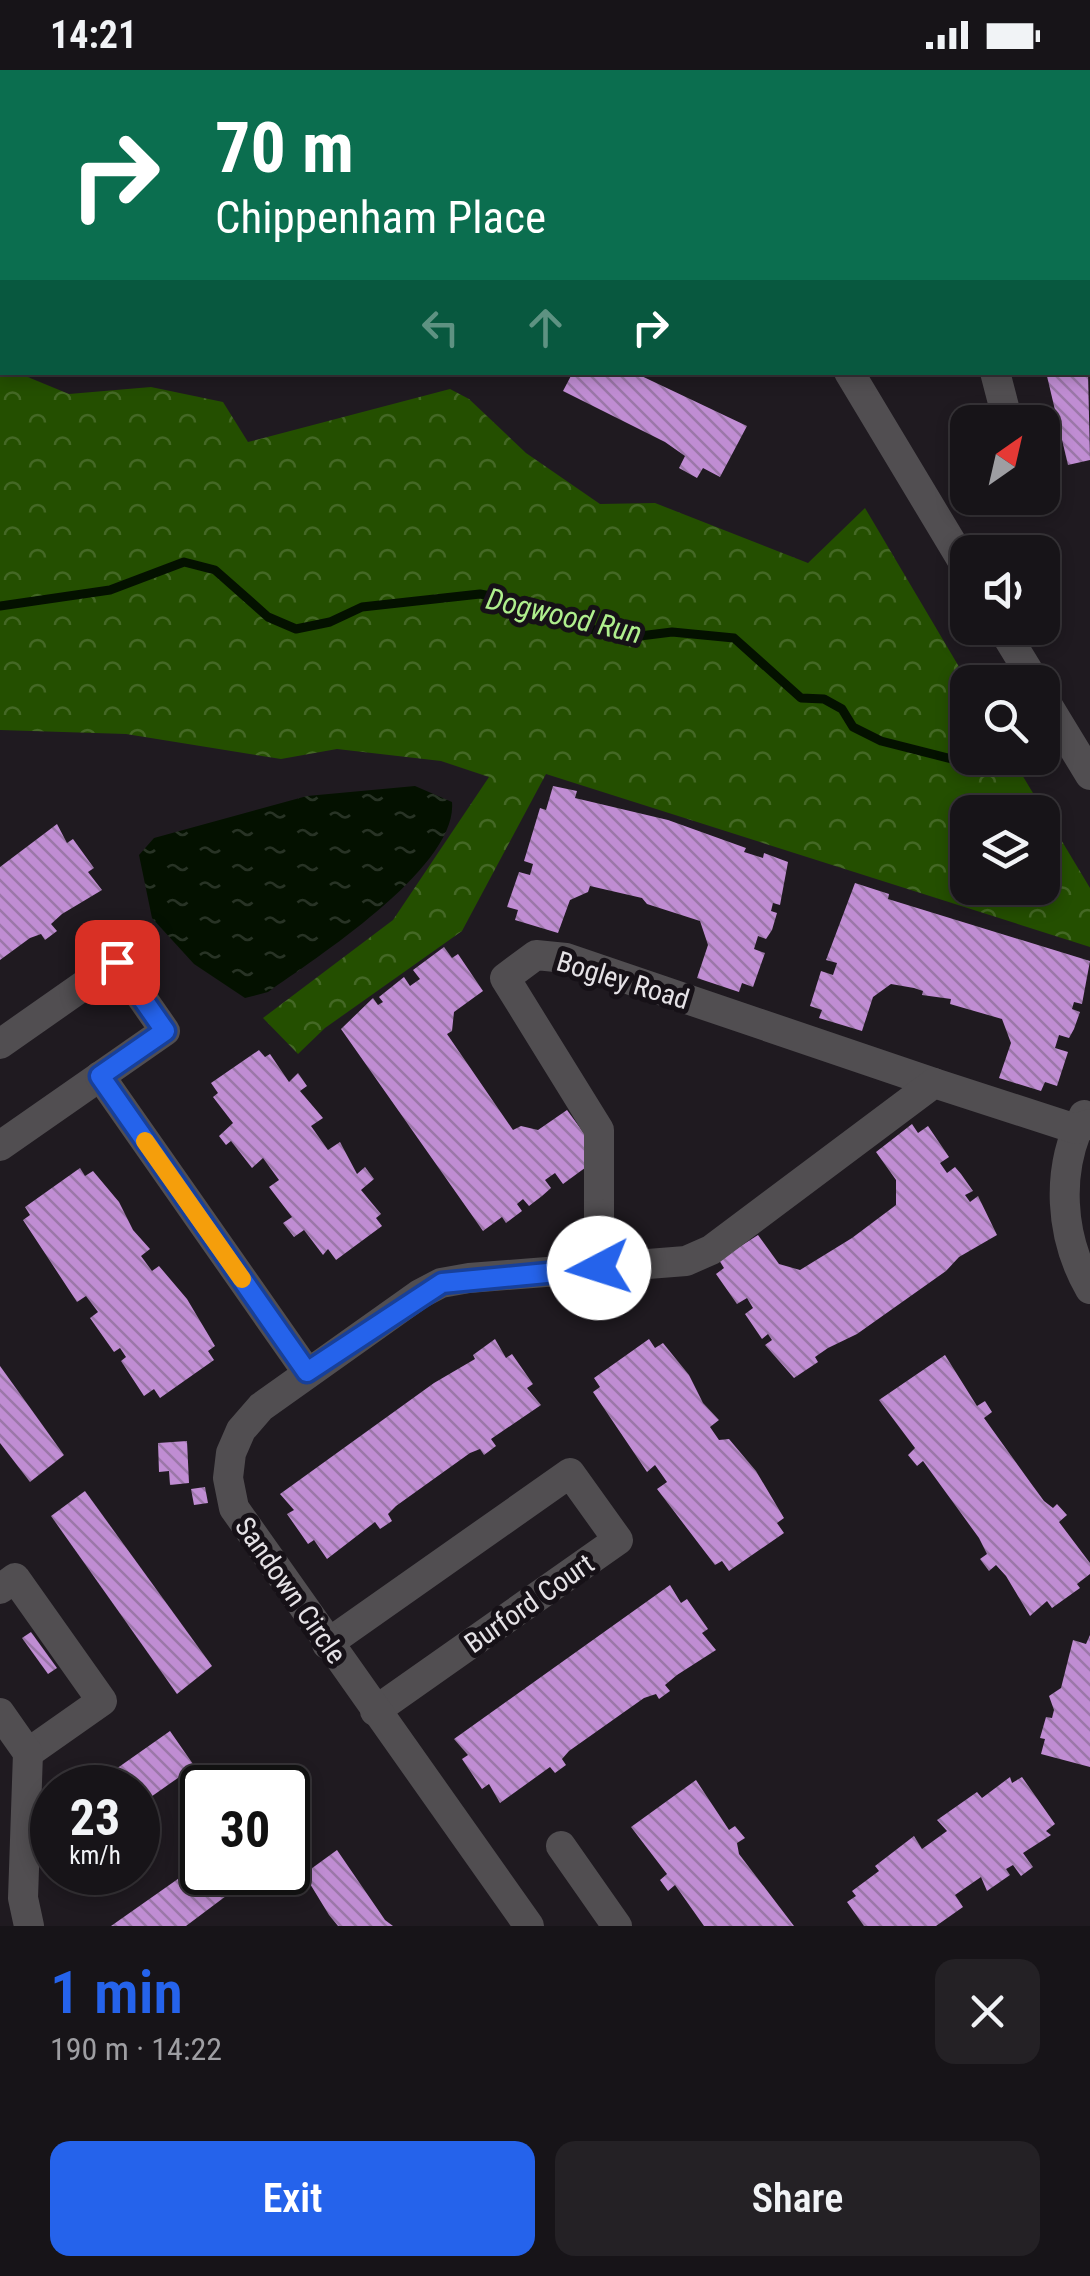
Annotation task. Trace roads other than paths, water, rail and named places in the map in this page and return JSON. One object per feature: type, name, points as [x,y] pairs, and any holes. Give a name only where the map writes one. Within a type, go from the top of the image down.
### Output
[{"type":"street","points":[[852,375],[950,540]]},
{"type":"street","points":[[996,375],[1004,405]]},
{"type":"street","points":[[1060,726],[1090,775]]},
{"type":"street","name":"Bogley Road","points":[[599,1268],[600,1130],[505,978],[536,955],[566,958],[934,1083]]},
{"type":"street","points":[[0,1044],[117,962],[165,1031],[0,1146]]},
{"type":"street","points":[[100,1076],[307,1372]]},
{"type":"street","points":[[934,1083],[1085,1119],[1064,1188],[1073,1259],[1090,1289]]},
{"type":"street","name":"Sandown Circle","points":[[529,1926],[234,1508],[228,1478],[241,1430],[260,1407],[307,1372],[442,1283],[686,1261],[711,1250],[934,1083]]},
{"type":"street","name":"Burford Court","points":[[327,1644],[570,1473],[618,1540],[375,1711]]},
{"type":"street","points":[[0,1589],[15,1578],[102,1702],[28,1753]]},
{"type":"street","points":[[0,1713],[28,1753],[23,1898],[29,1926]]},
{"type":"street","points":[[561,1846],[617,1926]]},
{"type":"water","points":[[415,786],[452,802],[448,827],[433,854],[380,909],[268,992],[245,998],[194,964],[152,918],[139,855],[154,838],[307,796]]},
{"type":"waterway","name":"Dogwood Run","points":[[0,606],[110,590],[184,562],[215,570],[268,617],[296,629],[330,622],[362,607],[480,594],[518,601],[590,629],[632,637],[672,632],[734,638],[801,698],[824,699],[842,709],[853,727],[881,741],[950,759]]}]
